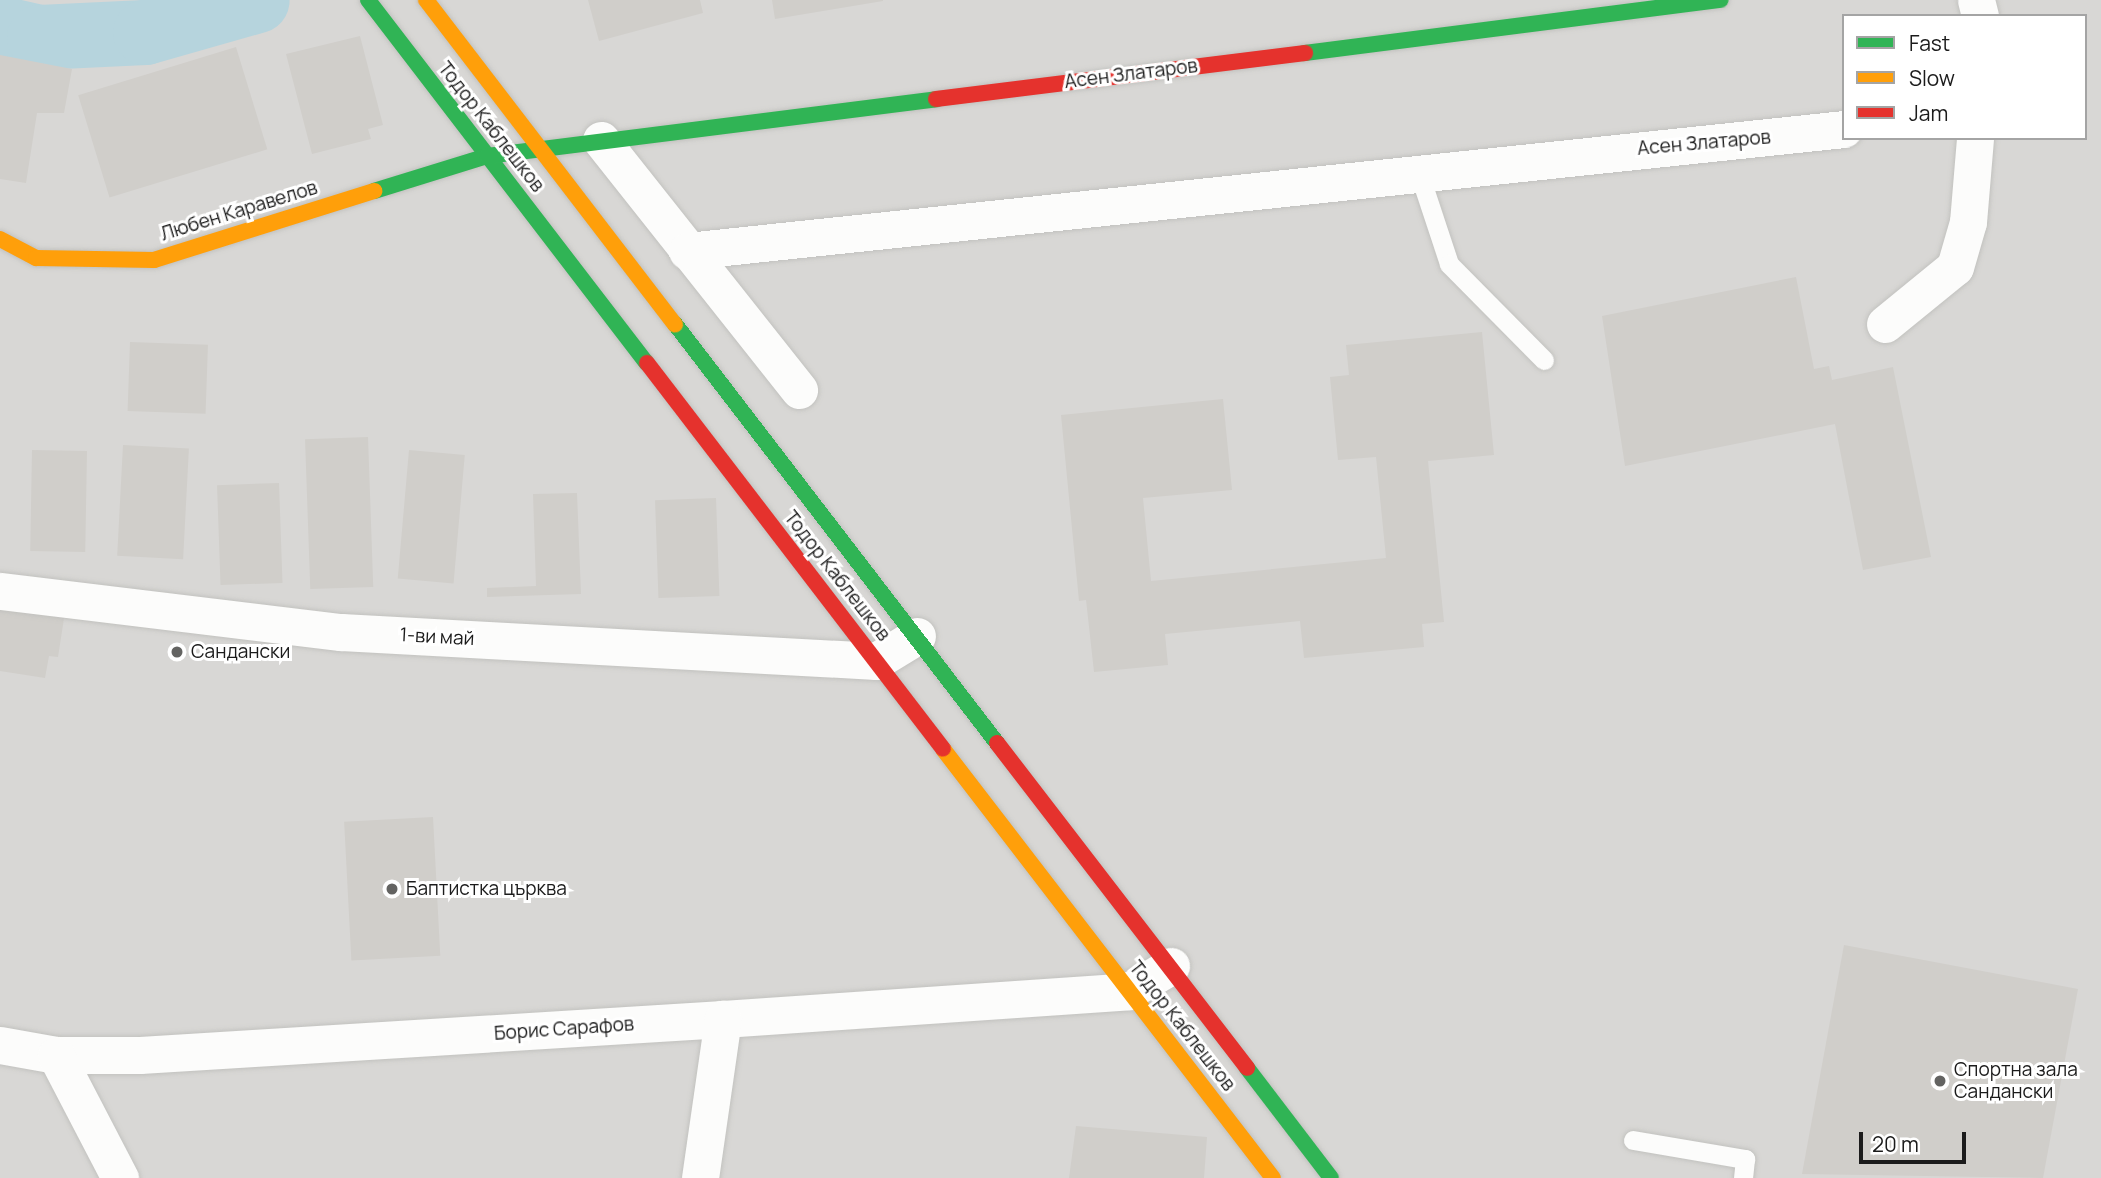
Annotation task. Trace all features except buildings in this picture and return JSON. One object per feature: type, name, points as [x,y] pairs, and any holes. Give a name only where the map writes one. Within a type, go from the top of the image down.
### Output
[{"type":"street","name":"Тодор Каблешков","points":[[368,0],[1273,1178]]},
{"type":"street","name":"Тодор Каблешков","points":[[426,0],[1171,966],[1331,1178]]},
{"type":"street","name":"Асен Златаров","points":[[541,148],[1721,0]]},
{"type":"street","name":"Асен Златаров","points":[[687,251],[1418,170],[1842,130]]},
{"type":"street","points":[[601,140],[799,390]]},
{"type":"street","points":[[1885,324],[1955,267],[1968,222],[1975,140]]},
{"type":"street","name":"Любен Каравелов","points":[[0,239],[36,258],[154,260],[487,156],[541,148]]},
{"type":"street","name":"1-ви май","points":[[0,591],[341,632],[876,661]]},
{"type":"street","points":[[876,661],[916,636]]},
{"type":"street","points":[[1129,991],[1171,966]]},
{"type":"street","name":"Борис Сарафов","points":[[0,1045],[56,1055],[723,1019],[1129,991]]},
{"type":"street","points":[[699,1178],[723,1019]]},
{"type":"street","points":[[56,1055],[120,1178]]},
{"type":"lane","points":[[1418,170],[1449,264],[1544,360]]},
{"type":"lane","points":[[1633,1140],[1745,1159],[1743,1178]]},
{"type":"shaded area","points":[[0,0],[2101,0],[2101,1178],[0,1178]]},
{"type":"waterway","points":[[0,28],[39,37],[145,32],[257,0]]},
{"type":"traffic: fast","points":[[368,0],[647,363]]},
{"type":"traffic: fast","points":[[1305,53],[1721,0]]},
{"type":"traffic: fast","points":[[374,191],[487,156],[936,99]]},
{"type":"traffic: fast","points":[[675,324],[997,743]]},
{"type":"traffic: fast","points":[[1247,1068],[1331,1178]]},
{"type":"traffic: slow","points":[[426,0],[675,324]]},
{"type":"traffic: slow","points":[[0,239],[36,258],[154,260],[374,191]]},
{"type":"traffic: slow","points":[[943,749],[1273,1178]]},
{"type":"traffic: jam","points":[[936,99],[1305,53]]},
{"type":"traffic: jam","points":[[647,363],[943,749]]},
{"type":"traffic: jam","points":[[997,743],[1247,1068]]},
{"type":"place","name":"Сандански","points":[[177,652]]},
{"type":"place","name":"Баптистка църква","points":[[392,889]]},
{"type":"place","name":"Спортна зала Сандански","points":[[1940,1081]]}]
